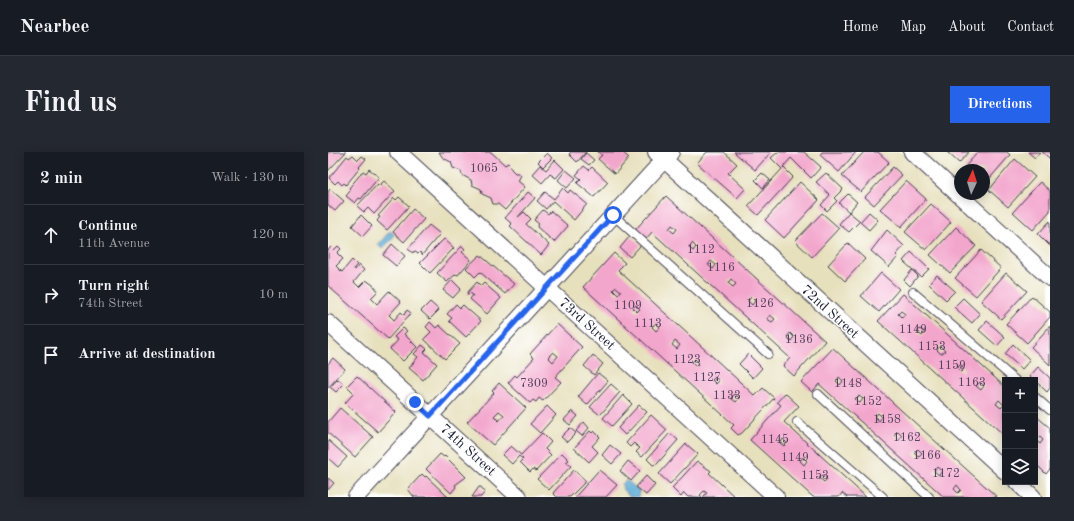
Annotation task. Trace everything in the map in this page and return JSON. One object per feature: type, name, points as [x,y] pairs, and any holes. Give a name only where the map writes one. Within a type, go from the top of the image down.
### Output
[{"type":"street","name":"73rd Street","points":[[398,152],[776,497]]},
{"type":"street","points":[[912,152],[1050,278]]},
{"type":"street","points":[[356,497],[613,215],[664,155]]},
{"type":"street","name":"72nd Street","points":[[664,155],[1002,468]]},
{"type":"street","name":"74th Street","points":[[328,323],[519,497]]},
{"type":"street","points":[[1020,485],[1033,497]]},
{"type":"lane","points":[[613,215],[768,354]]},
{"type":"lane","points":[[913,292],[1012,377]]},
{"type":"lane","points":[[818,394],[930,497]]},
{"type":"lane","points":[[1038,400],[1050,410]]},
{"type":"lane","points":[[796,422],[883,497]]},
{"type":"water","points":[[390,231],[394,234],[392,239],[382,249],[378,245]]},
{"type":"water","points":[[625,481],[629,482],[639,491],[638,497],[630,497],[623,490],[622,484]]},
{"type":"building","points":[[328,152],[346,152],[328,171]]},
{"type":"building","points":[[439,152],[491,152],[505,165],[508,163],[515,173],[521,175],[518,181],[525,187],[505,210],[498,204],[493,204],[491,198],[482,194],[481,189],[472,185],[471,180],[462,175],[461,171],[453,168],[451,162],[443,158]]},
{"type":"building","points":[[571,152],[586,152],[577,162],[569,154]]},
{"type":"building","points":[[598,152],[622,152],[629,158],[615,174],[598,159],[602,155]]},
{"type":"building","points":[[707,152],[724,152],[737,164],[728,173],[745,189],[737,198],[697,163]]},
{"type":"building","points":[[734,152],[771,152],[755,170]]},
{"type":"building","points":[[778,152],[804,152],[821,167],[811,178],[791,158],[783,167],[793,177],[758,215],[748,206],[782,169],[771,158]]},
{"type":"building","points":[[822,152],[856,152],[839,172],[820,155]]},
{"type":"building","points":[[864,152],[878,152],[889,162],[861,192],[842,176]]},
{"type":"building","points":[[947,152],[969,152],[959,163]]},
{"type":"building","points":[[978,152],[1007,152],[1010,155],[990,178],[990,164],[968,164]]},
{"type":"building","points":[[1028,152],[1040,152],[1035,158]]},
{"type":"building","points":[[1042,152],[1050,152],[1050,159],[1047,156]]},
{"type":"building","points":[[547,153],[552,158],[543,167],[538,162]]},
{"type":"building","points":[[586,153],[594,160],[589,165],[581,159]]},
{"type":"building","points":[[353,155],[358,160],[362,156],[366,159],[346,185],[344,183],[342,185],[338,181],[335,184],[329,178],[347,156],[349,158]]},
{"type":"building","points":[[1015,159],[1035,177],[1008,207],[990,191],[990,189]]},
{"type":"building","points":[[555,160],[564,169],[556,178],[550,174],[542,183],[532,174],[540,165],[546,170]]},
{"type":"building","points":[[584,166],[589,170],[592,167],[608,182],[594,197],[577,183],[581,179],[576,175]]},
{"type":"building","points":[[893,167],[902,175],[874,205],[865,197]]},
{"type":"building","points":[[369,169],[379,177],[361,199],[359,198],[355,203],[346,196],[351,190],[349,188],[363,171],[366,173]]},
{"type":"building","points":[[566,170],[576,178],[567,188],[558,180]]},
{"type":"building","points":[[762,173],[770,180],[763,188],[755,180]]},
{"type":"building","points":[[826,173],[843,189],[834,198],[837,201],[827,211],[821,205],[830,195],[816,182]]},
{"type":"building","points":[[384,181],[395,191],[374,214],[368,208],[364,212],[357,206],[378,184],[379,186]]},
{"type":"building","points":[[906,181],[926,199],[901,227],[880,209]]},
{"type":"building","points":[[800,182],[819,200],[784,238],[765,220]]},
{"type":"building","points":[[1040,182],[1050,191],[1050,211],[1033,230],[1013,212]]},
{"type":"building","points":[[563,188],[568,193],[570,190],[587,204],[574,220],[553,201],[546,209],[537,201],[545,192],[554,199]]},
{"type":"building","points":[[330,189],[344,201],[335,211],[328,205],[328,192]]},
{"type":"building","points":[[528,192],[535,198],[518,217],[524,212],[531,219],[526,224],[549,245],[541,255],[510,226],[512,224],[505,218]]},
{"type":"building","points":[[848,194],[857,202],[849,212],[839,203]]},
{"type":"building","points":[[666,196],[825,341],[794,376],[783,366],[790,358],[652,232],[645,240],[635,230]],"holes":[[[672,225],[677,229],[674,233],[669,229]],[[692,243],[696,247],[693,251],[689,247]],[[711,261],[716,265],[713,269],[708,265]],[[731,279],[736,284],[733,287],[728,283]],[[751,297],[755,301],[752,305],[748,301]],[[770,315],[775,319],[772,322],[767,319]],[[790,333],[794,337],[791,341],[787,337]]]},
{"type":"building","points":[[399,197],[409,206],[387,230],[377,221],[380,217],[378,216],[394,198],[396,200]]},
{"type":"building","points":[[931,204],[951,222],[926,250],[905,232]]},
{"type":"building","points":[[413,209],[424,219],[404,242],[393,232]]},
{"type":"building","points":[[543,210],[548,214],[551,211],[568,226],[554,242],[537,227],[539,224],[534,220]]},
{"type":"building","points":[[849,212],[860,221],[849,232],[839,224]]},
{"type":"building","points":[[869,212],[878,220],[869,230],[860,222]]},
{"type":"building","points":[[822,213],[839,228],[812,257],[795,241]]},
{"type":"building","points":[[361,215],[372,226],[363,236],[352,226]]},
{"type":"building","points":[[1050,221],[1050,246],[1038,234]]},
{"type":"building","points":[[429,225],[440,234],[422,255],[420,252],[418,254],[414,251],[413,253],[408,249]]},
{"type":"building","points":[[956,227],[976,246],[950,273],[930,255]]},
{"type":"building","points":[[887,230],[904,246],[896,255],[898,257],[889,267],[871,251]]},
{"type":"building","points":[[630,236],[641,245],[630,257],[620,248]]},
{"type":"building","points":[[444,239],[454,248],[430,273],[420,263]]},
{"type":"building","points":[[848,243],[865,259],[845,281],[828,265]]},
{"type":"building","points":[[392,244],[405,256],[396,266],[383,255]]},
{"type":"building","points":[[338,246],[341,249],[337,253],[343,259],[336,266],[342,272],[352,260],[357,265],[354,268],[355,270],[359,265],[364,270],[354,282],[359,287],[366,280],[373,285],[378,291],[371,298],[377,304],[389,291],[401,302],[389,315],[394,320],[401,312],[404,315],[407,310],[411,313],[388,339],[328,286],[328,250],[331,247],[334,250]]},
{"type":"building","points":[[462,246],[465,249],[462,252],[471,260],[458,275],[456,274],[447,282],[437,273]]},
{"type":"building","points":[[981,250],[1001,268],[976,296],[955,278]]},
{"type":"building","points":[[911,252],[929,269],[921,277],[903,261]]},
{"type":"building","points":[[614,253],[625,263],[618,270],[755,396],[763,388],[774,398],[742,433],[738,435],[731,428],[734,425],[583,287]],"holes":[[[616,287],[621,291],[618,295],[613,290]],[[636,305],[640,309],[637,312],[633,308]],[[656,323],[660,327],[656,331],[652,327]],[[675,341],[680,345],[677,349],[672,345]],[[695,359],[699,363],[696,366],[692,362]],[[715,377],[719,381],[716,384],[712,380]],[[735,394],[739,398],[736,402],[731,398]]]},
{"type":"building","points":[[480,255],[514,284],[505,294],[480,272],[475,277],[466,268]]},
{"type":"building","points":[[912,270],[918,276],[910,286],[904,280]]},
{"type":"building","points":[[881,273],[899,289],[879,312],[861,296]]},
{"type":"building","points":[[1006,273],[1027,291],[1001,319],[981,301]]},
{"type":"building","points":[[937,275],[955,291],[946,300],[929,284]]},
{"type":"building","points":[[452,280],[461,289],[453,298],[443,290]]},
{"type":"building","points":[[477,282],[481,286],[484,283],[501,298],[487,314],[470,299],[473,295],[470,293],[468,295],[467,293]]},
{"type":"building","points":[[903,294],[1002,384],[1002,403],[999,400],[996,404],[1001,408],[1002,407],[1002,433],[878,321]],"holes":[[[901,311],[905,314],[902,318],[898,314]],[[920,329],[925,332],[922,336],[917,332]],[[940,346],[945,351],[941,354],[937,350]],[[960,365],[964,369],[961,372],[957,368]],[[980,382],[984,386],[981,390],[976,386]]]},
{"type":"building","points":[[1032,296],[1050,312],[1050,317],[1027,343],[1006,324]]},
{"type":"building","points":[[963,298],[980,314],[972,323],[954,307]]},
{"type":"building","points":[[430,302],[439,310],[430,319],[421,311]]},
{"type":"building","points":[[456,304],[460,308],[463,305],[481,321],[466,337],[449,321],[452,318],[447,314]]},
{"type":"building","points":[[987,321],[1005,337],[997,346],[979,330]]},
{"type":"building","points":[[430,322],[436,328],[439,325],[460,344],[445,359],[424,339],[431,332],[426,327]]},
{"type":"building","points":[[557,324],[582,347],[555,377],[561,382],[543,401],[539,398],[536,402],[533,400],[530,403],[508,383],[515,375],[517,377],[534,358],[530,354]],"holes":[[[553,352],[558,356],[553,362],[548,357]]]},
{"type":"building","points":[[1050,326],[1050,365],[1031,347]]},
{"type":"building","points":[[403,328],[407,331],[404,334],[417,347],[403,361],[390,349],[398,340],[394,337]]},
{"type":"building","points":[[1013,344],[1030,360],[1022,369],[1005,354]]},
{"type":"building","points":[[422,345],[427,349],[424,352],[437,364],[423,380],[409,368],[418,357],[414,354]]},
{"type":"building","points":[[833,348],[997,497],[944,497],[819,384],[812,392],[801,382]],"holes":[[[839,377],[843,381],[840,385],[836,381]],[[859,396],[863,399],[860,403],[855,399]],[[878,413],[882,417],[879,421],[875,417]],[[898,431],[902,435],[899,439],[894,435]],[[918,449],[922,453],[918,457],[914,453]],[[937,467],[942,471],[939,475],[934,471]],[[957,485],[961,490],[958,493],[954,489]]]},
{"type":"building","points":[[748,354],[762,368],[753,378],[739,364]]},
{"type":"building","points":[[593,355],[603,364],[594,375],[584,366]]},
{"type":"building","points":[[333,358],[345,369],[328,388],[328,364]]},
{"type":"building","points":[[1038,367],[1050,378],[1050,388],[1047,392],[1038,384],[1038,377],[1030,376]]},
{"type":"building","points":[[598,373],[608,381],[587,405],[578,397]]},
{"type":"building","points":[[357,376],[396,412],[378,432],[345,403],[354,393],[347,386]]},
{"type":"building","points":[[338,379],[344,384],[336,392],[330,387]]},
{"type":"building","points":[[499,383],[526,408],[493,445],[467,422],[494,393],[492,391]],"holes":[[[499,411],[504,415],[499,421],[494,416]]]},
{"type":"building","points":[[611,384],[620,392],[600,415],[590,407]]},
{"type":"building","points":[[785,393],[799,406],[784,422],[866,497],[847,497],[842,493],[839,497],[813,497],[750,440],[781,405],[777,402]],"holes":[[[783,439],[787,443],[784,446],[780,443]],[[803,457],[807,461],[804,465],[800,461]],[[823,475],[827,479],[824,482],[819,478]]]},
{"type":"building","points":[[623,395],[632,404],[612,426],[603,418]]},
{"type":"building","points":[[639,405],[647,412],[625,435],[618,428]]},
{"type":"building","points":[[547,406],[556,415],[540,433],[530,424]]},
{"type":"building","points":[[340,408],[373,437],[355,457],[328,433],[328,422]]},
{"type":"building","points":[[572,411],[578,416],[570,425],[564,420]]},
{"type":"building","points":[[651,415],[667,430],[642,457],[636,452],[640,448],[634,443],[630,447],[626,443]]},
{"type":"building","points":[[1038,418],[1050,428],[1050,469],[1046,474],[1038,466],[1038,442],[1040,444],[1043,440],[1039,436],[1038,437]]},
{"type":"building","points":[[584,422],[589,428],[582,436],[576,431]]},
{"type":"building","points":[[570,428],[576,433],[567,442],[561,437]]},
{"type":"building","points":[[590,431],[592,433],[594,431],[600,437],[592,446],[598,452],[589,462],[574,448]]},
{"type":"building","points":[[542,433],[551,442],[545,449],[551,455],[536,471],[533,469],[530,472],[520,462],[523,459],[519,456],[512,464],[502,455],[511,446],[521,455]]},
{"type":"building","points":[[670,433],[678,440],[657,464],[653,465],[647,459]]},
{"type":"building","points":[[328,440],[347,457],[338,467],[328,458]]},
{"type":"building","points":[[686,444],[698,454],[670,484],[659,474]]},
{"type":"building","points":[[610,445],[621,454],[612,464],[602,455]]},
{"type":"building","points":[[562,453],[569,460],[566,462],[571,466],[549,490],[537,479]]},
{"type":"building","points":[[440,454],[444,457],[445,456],[466,477],[455,485],[456,487],[451,493],[426,469]]},
{"type":"building","points":[[628,461],[640,471],[631,481],[620,471]]},
{"type":"building","points":[[697,461],[711,471],[709,473],[735,497],[703,497],[707,493],[704,491],[700,495],[702,497],[688,497],[684,493],[681,497],[672,488]]},
{"type":"building","points":[[574,470],[586,481],[570,497],[557,497],[553,493]]},
{"type":"building","points":[[599,470],[617,485],[606,497],[575,497]]},
{"type":"building","points":[[422,474],[448,497],[414,497],[408,489]]},
{"type":"building","points":[[646,476],[655,485],[646,495],[636,487]]},
{"type":"building","points":[[328,478],[334,483],[328,490]]},
{"type":"building","points":[[479,487],[481,487],[485,492],[481,497],[472,497]]},
{"type":"route","points":[[415,402],[430,416],[613,215]]}]
